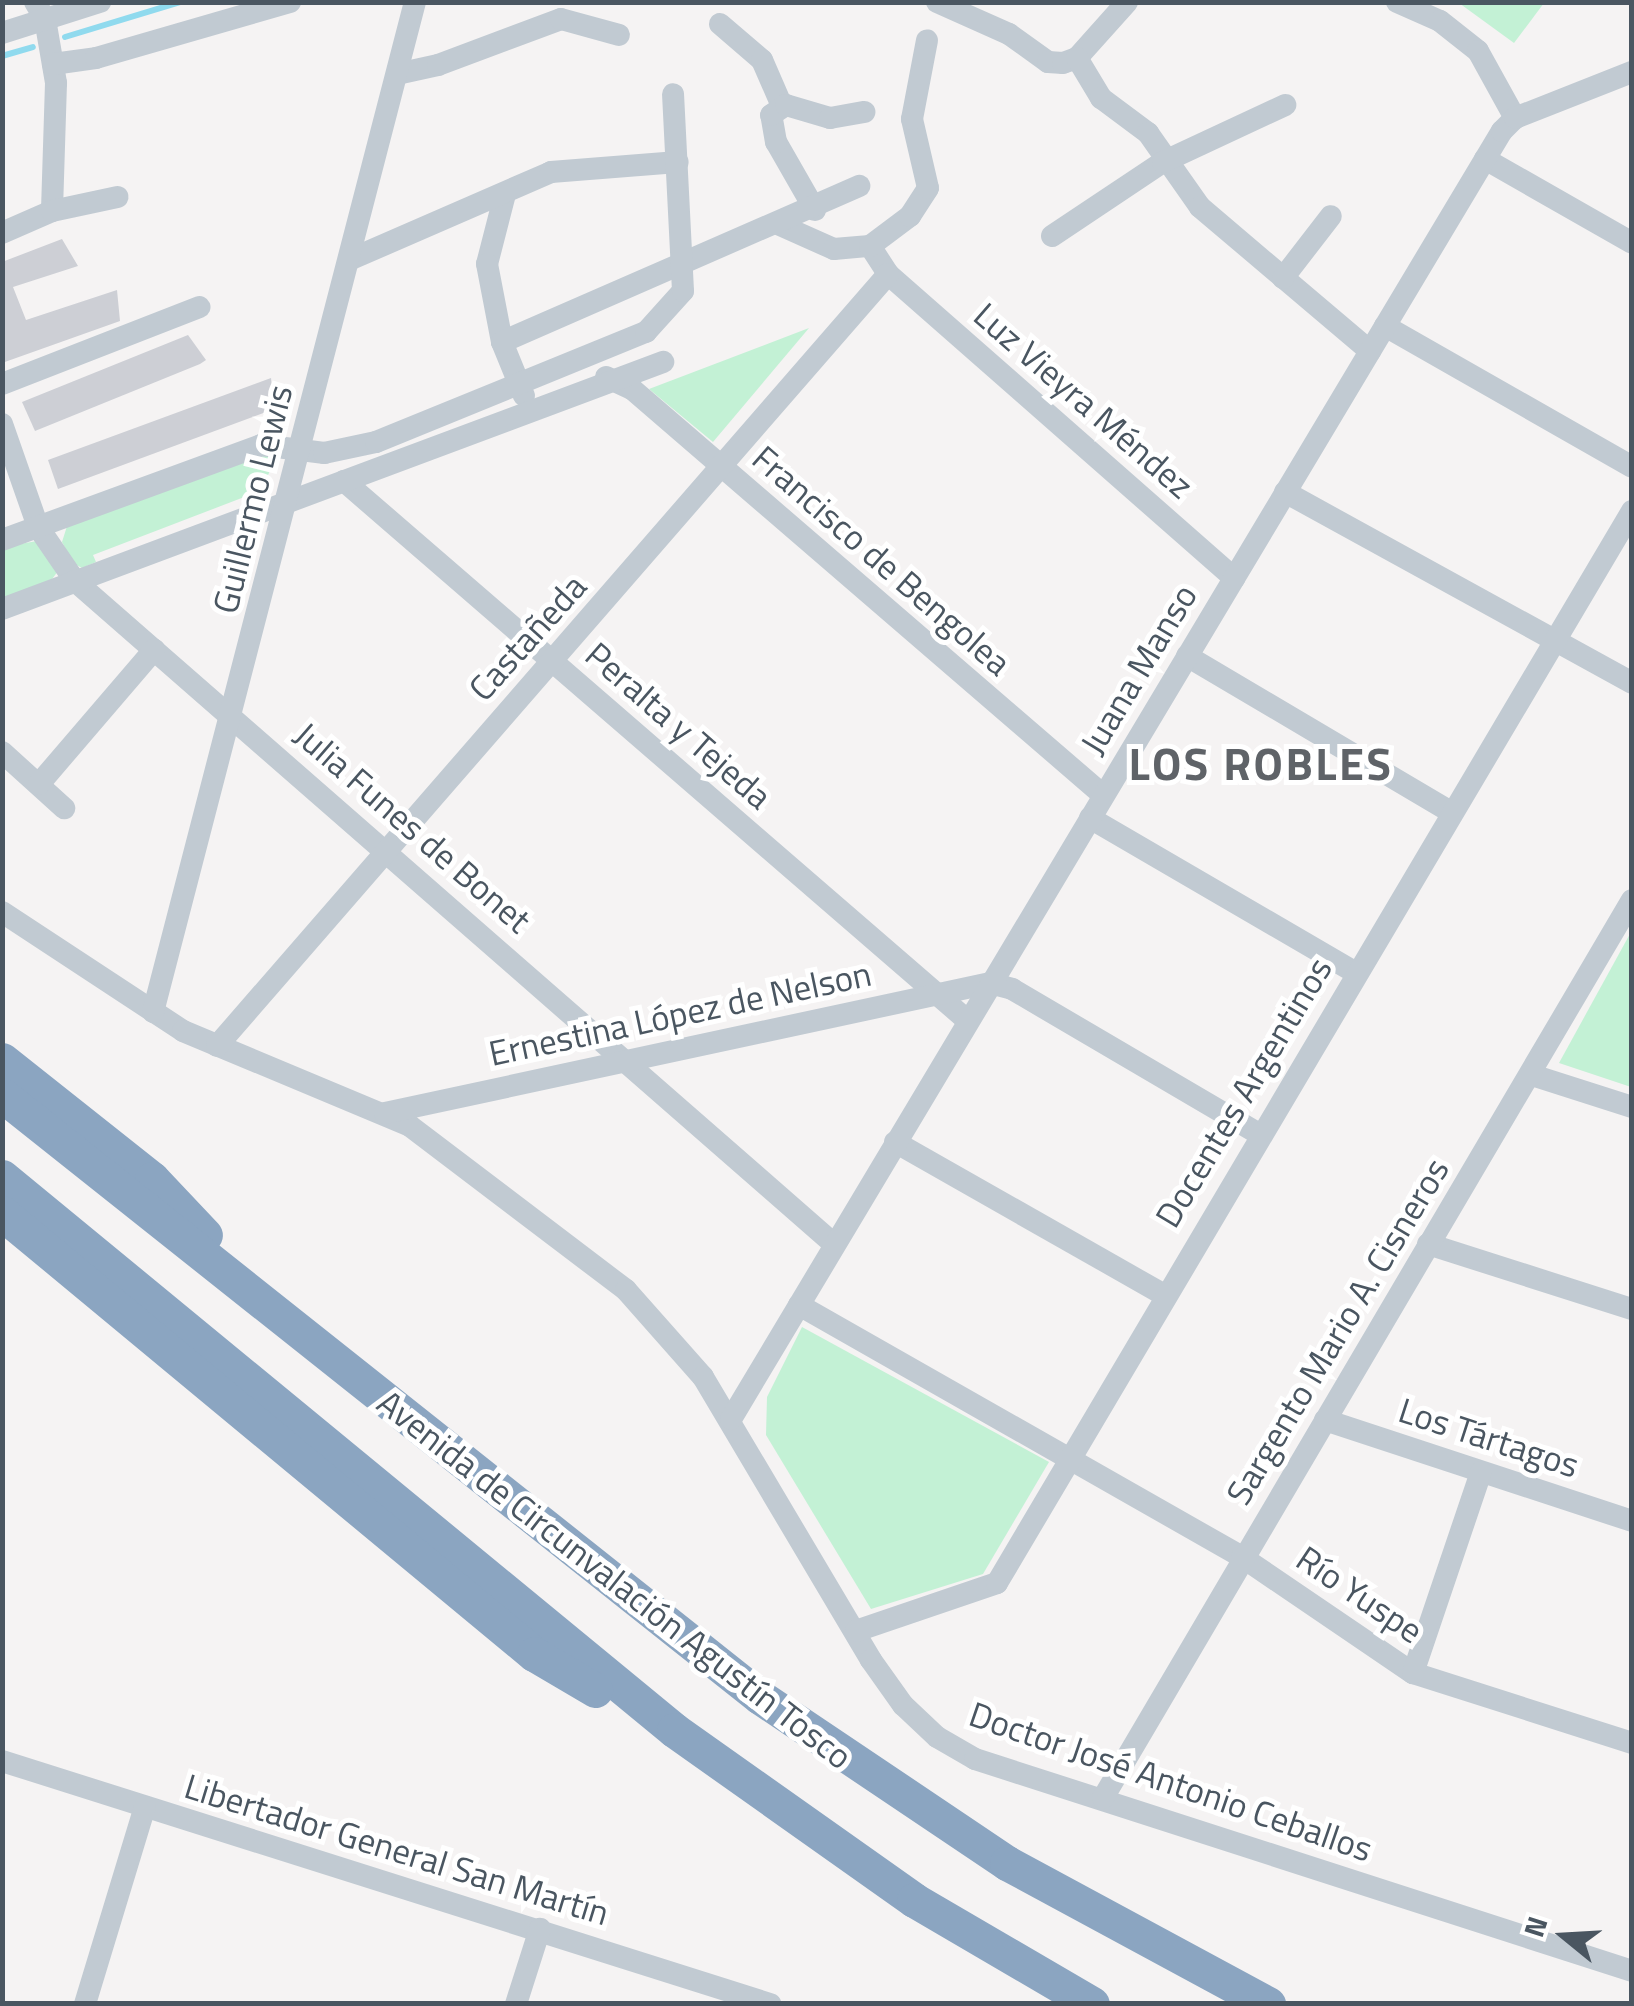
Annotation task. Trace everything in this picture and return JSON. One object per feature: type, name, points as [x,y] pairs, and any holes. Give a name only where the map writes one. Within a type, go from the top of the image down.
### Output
[{"type":"highway","points":[[2,1060],[152,1180],[295,1330]]},
{"type":"highway","name":"Avenida de Circunvalación Agustín Tosco","points":[[2,1095],[653,1616],[866,1772],[1073,1902],[1268,2004]]},
{"type":"highway","points":[[2,1177],[550,1631],[725,1768],[914,1900],[1092,2004]]},
{"type":"highway","points":[[2,1213],[534,1654],[725,1768]]},
{"type":"street","points":[[2,33],[40,11],[100,2]]},
{"type":"street","points":[[53,64],[96,58],[290,2]]},
{"type":"street","name":"Guillermo Lewis","points":[[153,1012],[415,2]]},
{"type":"street","points":[[936,2],[1009,34],[1048,62],[1077,58],[1127,2]]},
{"type":"street","points":[[1397,2],[1434,12],[1478,52],[1515,118],[1632,72]]},
{"type":"street","points":[[40,11],[53,64],[52,211]]},
{"type":"street","points":[[397,74],[438,65],[561,18],[619,35]]},
{"type":"street","points":[[720,24],[762,60],[782,106]]},
{"type":"street","points":[[780,225],[834,249],[870,246],[910,216],[928,188],[912,119],[927,40]]},
{"type":"street","points":[[1077,58],[1101,98],[1148,133],[1164,162],[1217,224],[1370,350]]},
{"type":"street","points":[[2,540],[261,445],[324,453],[376,442],[646,332],[683,290],[686,266],[673,94]]},
{"type":"street","points":[[1052,236],[1164,162],[1285,105]]},
{"type":"street","points":[[782,106],[830,118],[864,112]]},
{"type":"street","points":[[782,106],[771,115],[776,142],[816,210]]},
{"type":"street","name":"Juana Manso","points":[[731,1418],[1485,159],[1515,118]]},
{"type":"street","points":[[1485,159],[1632,243]]},
{"type":"street","points":[[349,260],[574,166],[678,162]]},
{"type":"street","points":[[502,342],[816,210],[859,186]]},
{"type":"street","points":[[505,194],[487,264],[502,342],[517,384],[532,409]]},
{"type":"street","points":[[2,233],[52,211],[118,197]]},
{"type":"street","points":[[1282,278],[1331,216]]},
{"type":"street","name":"Luz Vieyra Méndez","points":[[870,246],[888,274],[1234,578]]},
{"type":"street","name":"Castañeda","points":[[217,1046],[384,850],[722,470],[888,274]]},
{"type":"street","points":[[2,384],[200,307]]},
{"type":"street","points":[[1385,326],[1632,467]]},
{"type":"street","name":"Francisco de Bengolea","points":[[580,362],[616,379],[1103,795]]},
{"type":"street","points":[[2,609],[663,362]]},
{"type":"street","name":"Julia Funes de Bonet","points":[[2,424],[38,527],[75,581],[233,715],[834,1244]]},
{"type":"street","name":"Peralta y Tejeda","points":[[344,481],[968,1021]]},
{"type":"street","points":[[1285,492],[1632,683]]},
{"type":"street","name":"Docentes Argentinos","points":[[856,1631],[988,1592],[1632,511]]},
{"type":"street","points":[[38,784],[154,650]]},
{"type":"street","points":[[1187,656],[1451,812]]},
{"type":"street","points":[[2,752],[64,808]]},
{"type":"street","points":[[1090,818],[1355,972]]},
{"type":"street","name":"Sargento Mario A. Cisneros","points":[[1103,1798],[1242,1557],[1629,910]]},
{"type":"street","name":"Doctor José Antonio Ceballos","points":[[2,912],[153,1012],[217,1046],[385,1113],[448,1150],[626,1290],[682,1350],[731,1418],[903,1705],[937,1737],[975,1758],[1632,1971]]},
{"type":"street","points":[[990,983],[1012,990],[1258,1134]]},
{"type":"street","name":"Ernestina López de Nelson","points":[[385,1113],[990,983]]},
{"type":"street","points":[[1532,1075],[1632,1107]]},
{"type":"street","points":[[896,1142],[1163,1294]]},
{"type":"street","points":[[1428,1244],[1632,1309]]},
{"type":"street","points":[[799,1305],[1069,1460]]},
{"type":"street","name":"Los Tártagos","points":[[1325,1420],[1632,1521]]},
{"type":"street","name":"Río Yuspe","points":[[1069,1460],[1242,1557],[1414,1673],[1632,1743]]},
{"type":"street","points":[[1414,1673],[1481,1472]]},
{"type":"street","name":"Libertador General San Martín","points":[[2,1761],[770,2004]]},
{"type":"street","points":[[85,2004],[145,1806]]},
{"type":"street","points":[[516,2004],[540,1929]]},
{"type":"green space","points":[[1459,3],[1544,3],[1514,43]]},
{"type":"green space","points":[[809,328],[713,442],[649,389]]},
{"type":"green space","points":[[269,454],[274,463],[260,491],[93,555],[96,562],[82,568],[73,563],[62,542],[68,523]]},
{"type":"green space","points":[[37,541],[58,571],[50,582],[3,600],[3,547]]},
{"type":"green space","points":[[1631,932],[1632,1087],[1559,1063]]},
{"type":"green space","points":[[802,1327],[1049,1462],[983,1574],[871,1609],[766,1435],[767,1397]]},
{"type":"building","points":[[62,239],[78,266],[13,287],[26,320],[117,290],[120,321],[2,363],[2,262]]},
{"type":"building","points":[[188,335],[206,360],[200,364],[35,431],[22,402]]},
{"type":"building","points":[[271,378],[274,409],[58,489],[48,460]]},
{"type":"waterway","points":[[65,37],[180,2]]},
{"type":"waterway","points":[[2,56],[33,47]]},
{"type":"district","name":"LOS ROBLES","points":[[1261,764]]}]
